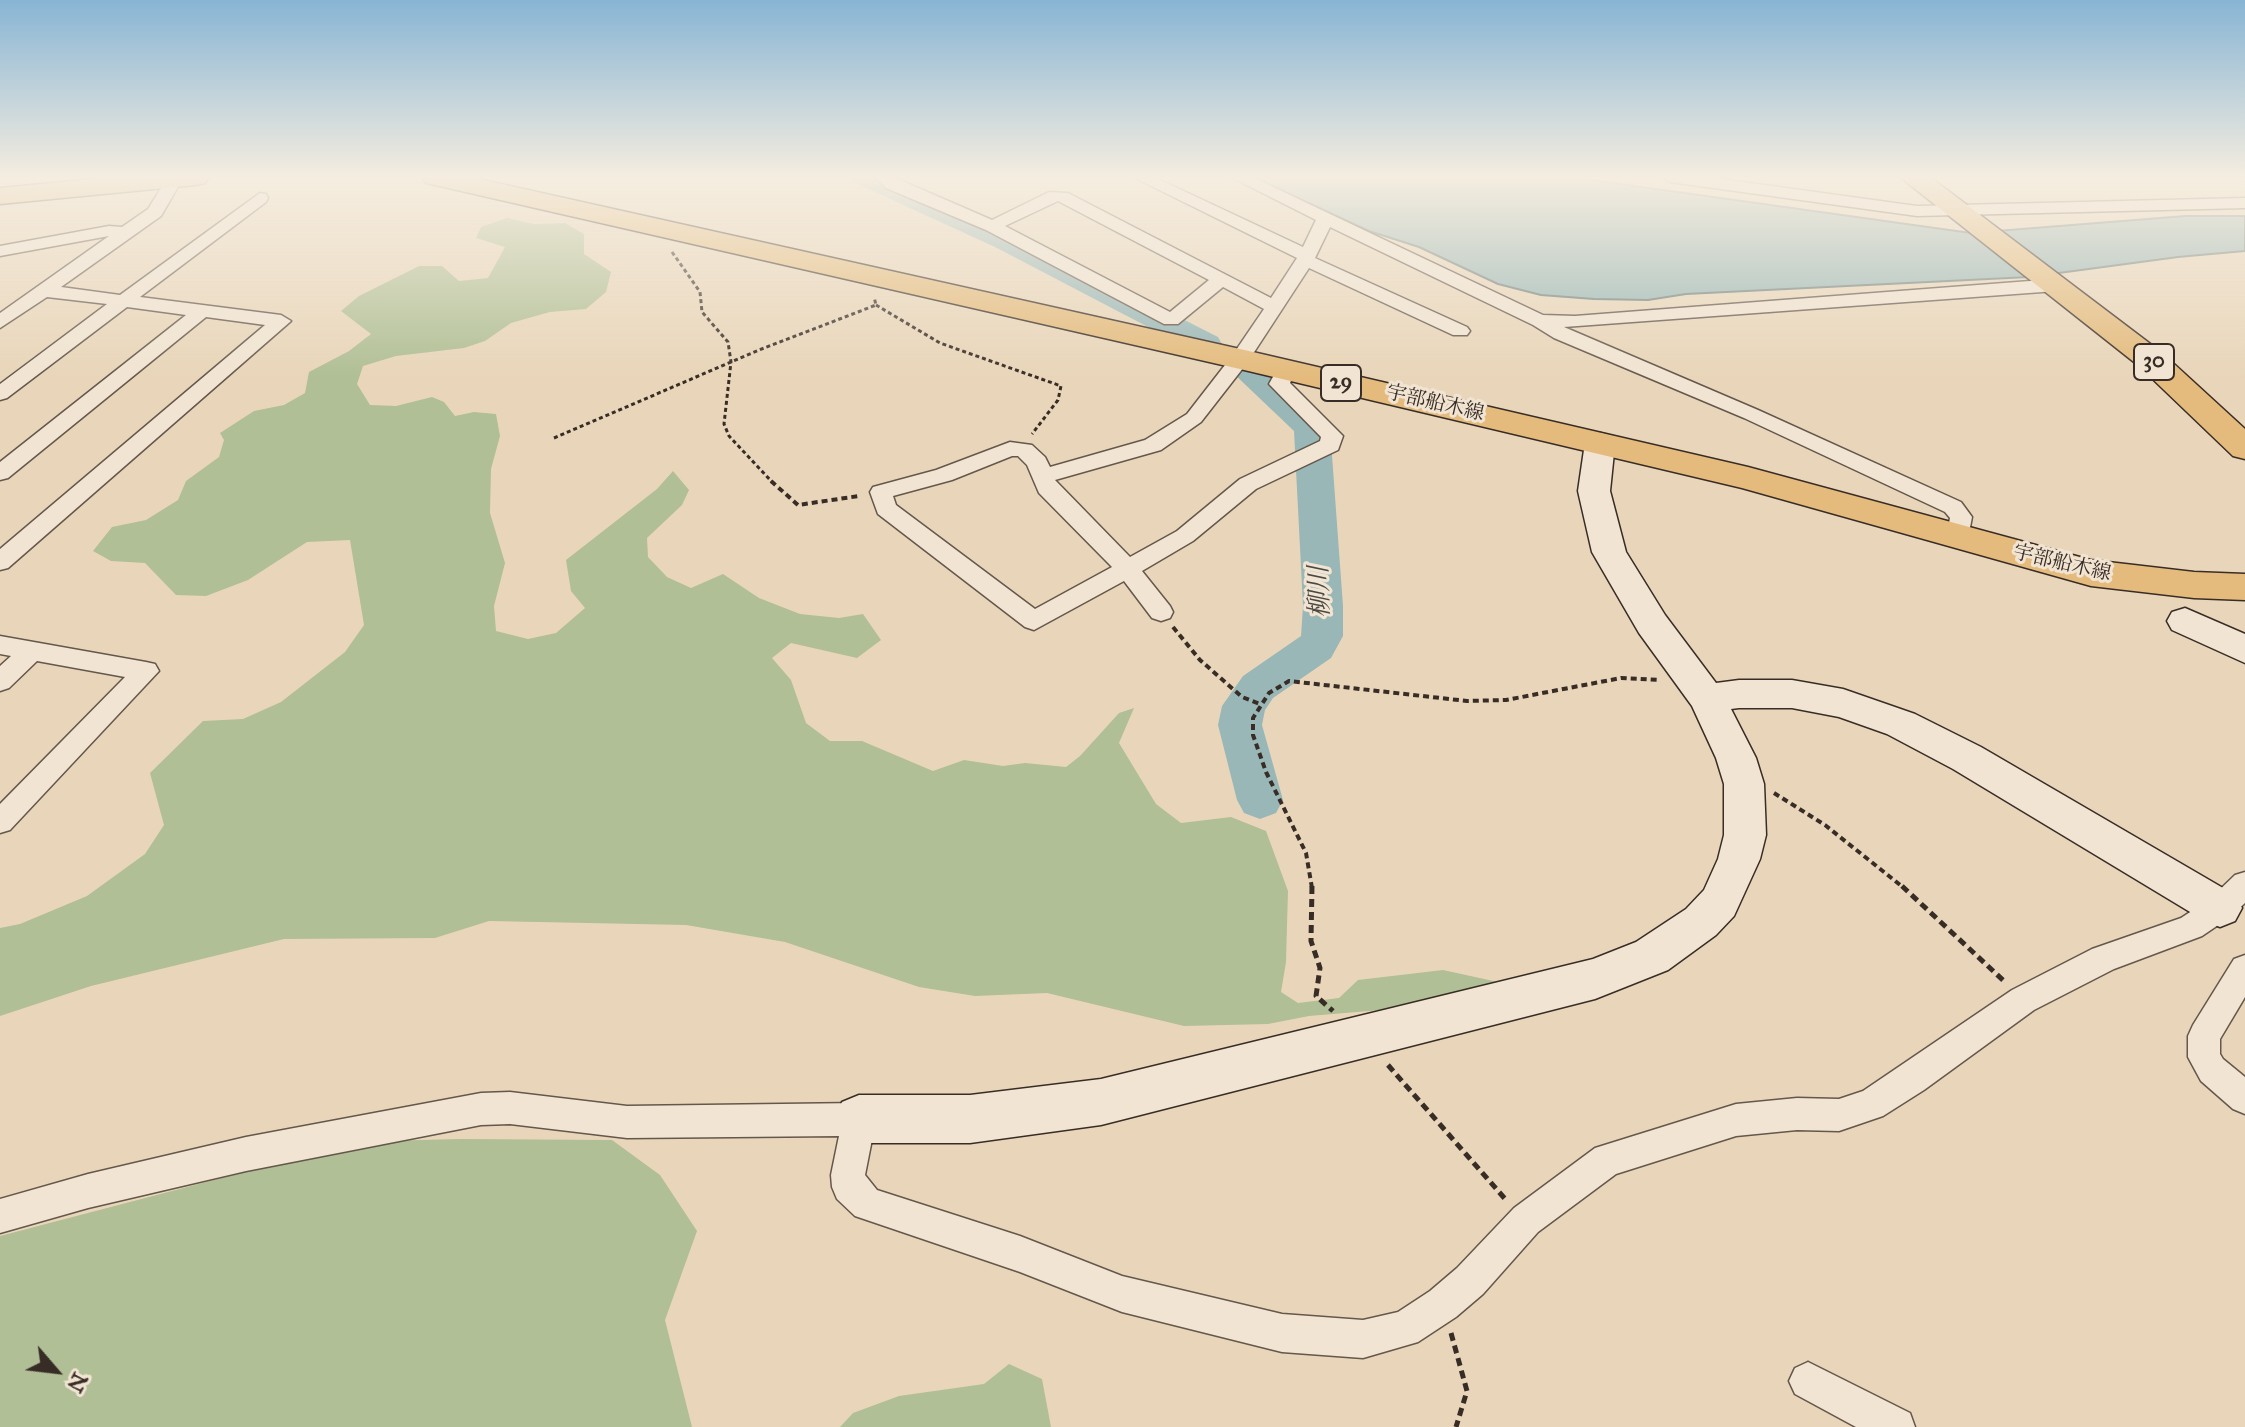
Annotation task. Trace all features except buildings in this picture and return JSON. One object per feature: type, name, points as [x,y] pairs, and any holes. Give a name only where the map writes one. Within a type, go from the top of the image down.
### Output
[{"type":"main road","name":"宇部船木線","points":[[717,244],[872,290],[1240,359],[1748,478],[2091,573],[2181,584],[2245,587]]},
{"type":"main road","name":"30","points":[[2001,244],[2150,359],[2245,448]]},
{"type":"street","points":[[0,251],[40,244]]},
{"type":"street","points":[[0,322],[111,244]]},
{"type":"street","points":[[0,394],[200,244]]},
{"type":"street","points":[[1026,244],[1171,320],[1222,279]]},
{"type":"street","points":[[1153,244],[1273,306]]},
{"type":"street","points":[[1277,244],[1460,331]]},
{"type":"street","points":[[1041,477],[1153,445],[1178,432],[1194,418],[1240,359],[1313,244]]},
{"type":"street","points":[[1377,244],[1540,321],[1561,334],[1751,414],[1953,507],[1961,517],[1957,538]]},
{"type":"street","points":[[1540,321],[1575,322],[2056,285]]},
{"type":"street","points":[[0,562],[9,545],[281,321],[45,291]]},
{"type":"street","points":[[0,473],[202,311]]},
{"type":"street","points":[[1161,612],[1127,569],[1113,552],[1064,508],[1041,477],[1037,462],[1024,450],[1010,449],[944,475],[881,492],[886,509],[1034,621],[1127,569],[1185,536],[1248,484],[1330,445],[1332,436],[1279,384],[1286,370]]},
{"type":"street","points":[[0,1216],[88,1191],[246,1154],[481,1109],[510,1108],[627,1122],[970,1119],[1045,1111],[1101,1102],[1624,969],[1679,940],[1719,903],[1731,882],[1745,835],[1746,811],[1736,758],[1707,699],[1645,613],[1609,552],[1594,491],[1600,443]]},
{"type":"street","points":[[2185,621],[2245,650]]},
{"type":"street","points":[[0,645],[146,671],[0,822]]},
{"type":"street","points":[[0,681],[32,651]]},
{"type":"street","points":[[1707,699],[1767,693],[1815,697],[1843,703],[1901,724],[1967,758],[2099,839],[2237,903]]},
{"type":"street","points":[[859,1119],[848,1175],[849,1187],[867,1204],[1020,1254],[1122,1294],[1282,1333],[1363,1339],[1405,1329],[1443,1304],[1470,1281],[1526,1220],[1607,1160],[1736,1120],[1797,1114],[1839,1115],[1871,1105],[1913,1079],[2023,1000],[2103,959],[2191,927],[2237,903]]},
{"type":"street","points":[[2245,969],[2204,1036],[2204,1057],[2212,1070],[2245,1098]]},
{"type":"street","points":[[1808,1381],[1896,1427]]},
{"type":"path","points":[[667,244],[700,292],[702,312],[728,342],[731,362],[724,424],[729,436],[757,468],[798,505],[881,492]]},
{"type":"path","points":[[554,438],[731,362],[872,290],[940,343],[1061,386],[1058,400],[1043,417],[1024,450]]},
{"type":"path","points":[[1161,612],[1200,660],[1242,697],[1260,704]]},
{"type":"path","points":[[1526,1220],[1484,1178],[1363,1037],[1316,996],[1320,968],[1311,941],[1312,882],[1306,853],[1266,772],[1253,735],[1253,718],[1269,693],[1289,681],[1467,701],[1506,700],[1621,678],[1664,680]]},
{"type":"path","points":[[1762,786],[1825,825],[1881,867],[1952,930],[2023,1000]]},
{"type":"path","points":[[1443,1304],[1467,1391],[1456,1427]]},
{"type":"green space","points":[[494,244],[584,244],[584,254],[611,272],[606,292],[586,309],[550,312],[511,323],[485,341],[464,348],[396,356],[363,366],[357,384],[370,405],[396,406],[432,397],[444,402],[455,416],[474,412],[496,414],[500,436],[491,469],[490,513],[505,563],[494,606],[496,631],[528,639],[556,633],[585,608],[571,591],[566,560],[657,489],[673,471],[689,490],[682,505],[647,538],[648,557],[667,577],[691,588],[723,574],[759,598],[800,614],[839,618],[863,614],[881,640],[857,658],[791,643],[772,658],[791,680],[806,723],[830,741],[862,741],[933,771],[964,760],[1003,766],[1025,763],[1066,767],[1119,713],[1134,708],[1119,743],[1156,804],[1181,823],[1231,817],[1266,831],[1288,891],[1286,962],[1281,992],[1298,1003],[1339,998],[1358,980],[1443,970],[1498,982],[1447,997],[1381,1010],[1309,1016],[1268,1024],[1184,1026],[1047,993],[975,996],[919,987],[785,942],[686,925],[489,921],[435,938],[284,939],[91,986],[0,1016],[0,928],[20,924],[87,896],[145,854],[164,825],[150,773],[203,721],[243,719],[281,702],[345,652],[364,625],[350,540],[307,542],[248,580],[206,596],[176,595],[145,563],[111,561],[93,551],[112,527],[146,520],[178,500],[186,481],[219,457],[224,440],[220,433],[254,411],[284,405],[305,393],[309,372],[349,351],[371,334],[341,311],[359,296],[419,266],[442,266],[459,281],[488,278],[505,247]]},
{"type":"green space","points":[[612,1140],[660,1175],[697,1231],[665,1320],[692,1427],[0,1427],[0,1236],[275,1164],[379,1141]]},
{"type":"green space","points":[[1009,1364],[1042,1379],[1051,1427],[840,1427],[853,1413],[899,1396],[984,1384]]},
{"type":"water","points":[[1408,244],[2245,244],[2245,251],[2029,277],[1686,294],[1648,300],[1541,295],[1498,284]]},
{"type":"waterway","name":"柳川","points":[[1011,244],[1206,344]]},
{"type":"waterway","name":"柳川","points":[[1249,372],[1312,428],[1323,606],[1322,636],[1316,647],[1258,687],[1244,706],[1240,725],[1260,800]]}]
